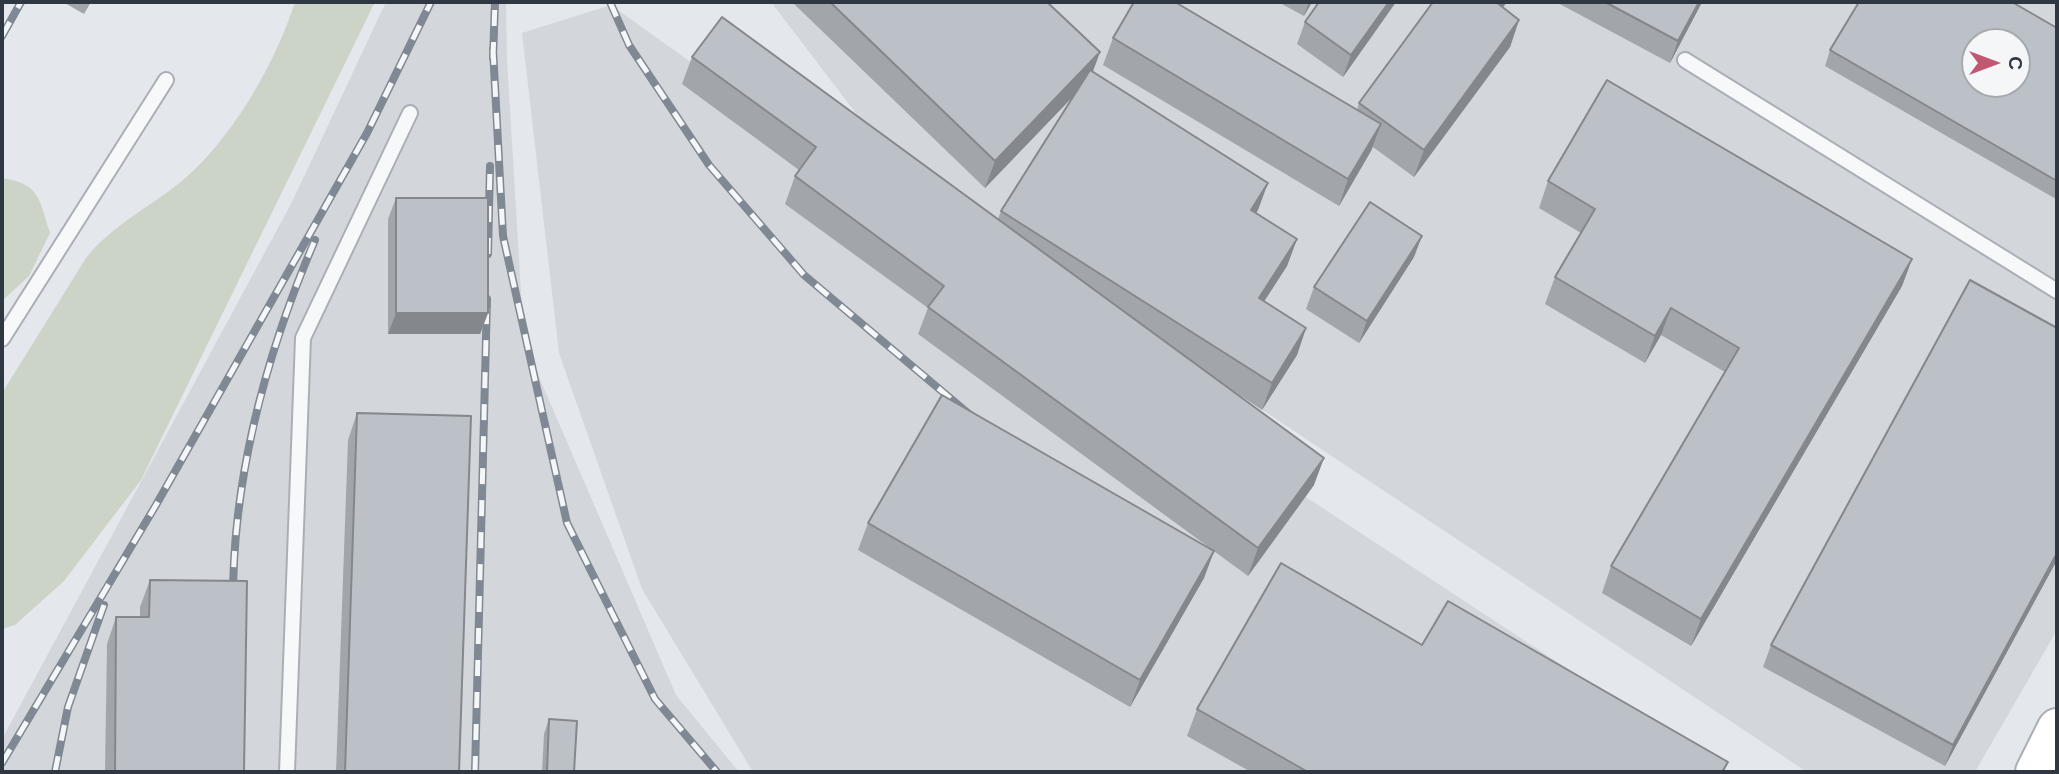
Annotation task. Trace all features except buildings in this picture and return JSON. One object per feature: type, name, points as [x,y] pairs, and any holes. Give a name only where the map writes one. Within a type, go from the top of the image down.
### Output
[{"type":"main road","points":[[2035,772],[2057,728]]},
{"type":"lane","points":[[1685,60],[2057,291]]},
{"type":"lane","points":[[2,340],[166,80]]},
{"type":"lane","points":[[287,772],[303,338],[411,113]]},
{"type":"shaded area","points":[[295,2],[375,2],[141,480],[64,581],[15,625],[2,629],[2,393],[86,258],[119,226],[182,181],[218,144],[264,75]]},
{"type":"shaded area","points":[[386,2],[506,2],[524,342],[676,695],[739,772],[2,772],[2,739],[292,202]]},
{"type":"shaded area","points":[[771,2],[2057,2],[2057,630],[1975,772],[1807,772],[897,167]]},
{"type":"shaded area","points":[[611,5],[1222,442],[1725,772],[753,772],[642,589],[559,353],[522,33]]},
{"type":"shaded area","points":[[2,178],[24,184],[31,189],[40,203],[50,233],[29,276],[2,301]]},
{"type":"railway","points":[[2,36],[21,2]]},
{"type":"railway","points":[[2,763],[156,505],[367,133],[431,2]]},
{"type":"railway","points":[[493,58],[495,2]]},
{"type":"railway","points":[[610,2],[629,45],[709,165],[804,275],[969,414]]},
{"type":"railway","points":[[493,49],[503,236],[567,523],[655,699],[717,772]]},
{"type":"railway","points":[[488,254],[490,166]]},
{"type":"railway","points":[[233,599],[239,507],[256,415],[282,326],[315,240]]},
{"type":"railway","points":[[475,772],[487,299]]},
{"type":"railway","points":[[55,772],[68,707],[104,605]]}]
